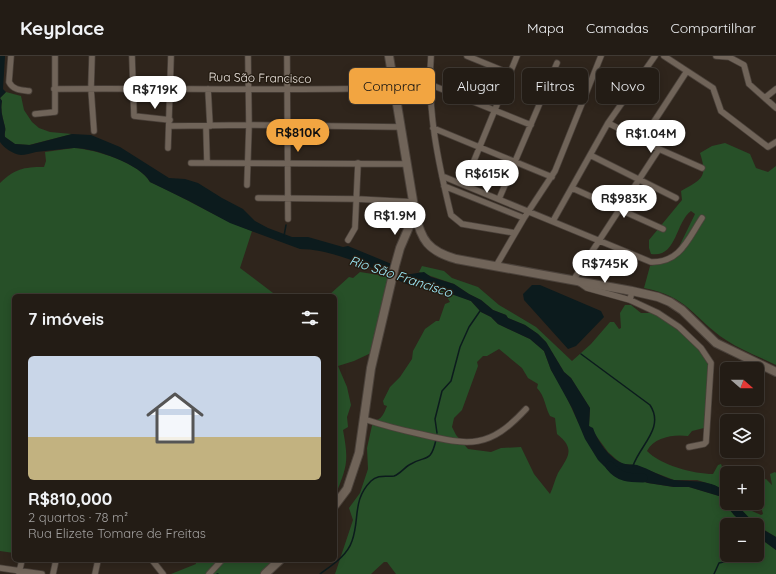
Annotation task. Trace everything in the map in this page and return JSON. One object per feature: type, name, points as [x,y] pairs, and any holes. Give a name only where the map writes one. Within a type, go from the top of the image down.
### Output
[{"type":"main road","points":[[389,56],[391,68]]},
{"type":"main road","points":[[397,104],[415,213],[420,232],[433,249],[449,257],[632,290],[658,297],[670,302],[682,310],[716,343],[776,372]]},
{"type":"main road","points":[[337,502],[347,489],[354,472],[359,453],[371,368],[392,277],[400,248],[415,213]]},
{"type":"main road","points":[[265,574],[278,562]]},
{"type":"street","points":[[11,56],[10,86],[18,90],[29,91]]},
{"type":"street","points":[[35,114],[54,113],[55,111],[55,56]]},
{"type":"street","points":[[92,56],[91,89],[94,131]]},
{"type":"street","points":[[132,56],[133,114],[138,118],[170,123],[208,126],[249,125],[401,127]]},
{"type":"street","points":[[168,148],[171,56]]},
{"type":"street","points":[[247,185],[249,125],[248,56]]},
{"type":"street","points":[[287,56],[288,219]]},
{"type":"street","points":[[430,68],[431,56]]},
{"type":"street","points":[[467,56],[497,68]]},
{"type":"street","points":[[511,68],[517,56]]},
{"type":"street","points":[[496,266],[524,218],[552,177],[601,56]]},
{"type":"street","points":[[553,221],[608,123],[655,56]]},
{"type":"street","points":[[664,56],[713,88],[721,111],[768,147],[776,142]]},
{"type":"street","points":[[716,56],[729,57],[744,65],[750,84],[766,97],[776,108]]},
{"type":"street","points":[[499,199],[557,63]]},
{"type":"street","points":[[642,140],[688,71]]},
{"type":"street","points":[[435,86],[531,125]]},
{"type":"street","name":"Rua São Francisco","points":[[54,89],[349,89]]},
{"type":"street","points":[[207,162],[208,89]]},
{"type":"street","points":[[766,97],[776,89]]},
{"type":"street","points":[[431,104],[433,128],[451,215],[458,221],[515,233]]},
{"type":"street","points":[[464,185],[496,104]]},
{"type":"street","points":[[608,123],[659,149],[702,168]]},
{"type":"street","points":[[433,128],[552,177]]},
{"type":"street","points":[[659,149],[574,280],[587,288],[630,300],[658,313],[679,327],[701,348],[711,363],[706,442],[704,444],[688,447]]},
{"type":"street","points":[[590,155],[676,198]]},
{"type":"street","points":[[191,163],[287,162],[406,164]]},
{"type":"street","points":[[348,240],[355,231],[358,163]]},
{"type":"street","points":[[442,176],[651,262],[670,260],[678,254],[702,218]]},
{"type":"street","points":[[444,186],[524,218]]},
{"type":"street","points":[[572,188],[619,211],[663,229]]},
{"type":"street","points":[[258,198],[357,199],[413,202]]},
{"type":"street","points":[[630,300],[632,290]]},
{"type":"street","points":[[364,419],[448,441],[465,442],[476,441],[501,432],[526,409]]},
{"type":"street","points":[[19,573],[22,562]]},
{"type":"street","points":[[53,574],[56,562]]},
{"type":"street","points":[[95,574],[98,562]]},
{"type":"street","points":[[154,562],[163,574]]},
{"type":"street","points":[[209,574],[220,562]]},
{"type":"street","points":[[2,571],[42,574]]},
{"type":"green space","points":[[6,92],[21,96],[24,110],[32,122],[39,128],[50,132],[72,134],[29,145],[15,144],[5,137],[1,105],[2,101],[0,98]]},
{"type":"green space","points":[[725,143],[750,154],[756,168],[768,172],[776,166],[776,365],[732,344],[715,332],[681,302],[671,296],[644,288],[650,266],[661,263],[676,253],[695,214],[691,211],[686,216],[671,245],[666,251],[660,254],[651,254],[649,240],[682,200],[681,191],[694,184],[701,177],[703,168],[700,153],[712,146]]},
{"type":"green space","points":[[74,148],[93,151],[116,158],[137,169],[145,175],[150,182],[226,220],[252,231],[240,268],[274,294],[12,294],[12,553],[0,551],[0,183],[15,172],[25,168],[44,167],[46,161],[45,152]]},
{"type":"green space","points":[[422,266],[444,271],[452,278],[478,287],[499,305],[536,327],[572,361],[591,344],[610,322],[614,322],[619,329],[621,328],[620,313],[625,305],[631,305],[641,313],[654,313],[687,337],[702,354],[709,365],[704,428],[692,431],[688,436],[671,436],[654,442],[647,451],[660,460],[678,468],[705,474],[713,474],[718,465],[721,464],[720,488],[697,480],[674,480],[635,465],[623,464],[617,460],[608,452],[589,426],[590,408],[571,378],[564,372],[546,342],[538,334],[525,325],[493,310],[481,300],[454,284],[419,272]]},
{"type":"green space","points":[[360,272],[392,277],[371,353],[354,361],[338,366],[347,387],[351,405],[347,417],[348,427],[343,430],[346,450],[346,464],[337,491],[337,294],[330,294],[349,277],[353,278]]},
{"type":"green space","points":[[424,286],[445,291],[471,301],[481,312],[491,317],[498,324],[530,339],[544,351],[551,370],[560,383],[578,422],[609,471],[648,483],[674,487],[689,487],[719,496],[720,510],[730,510],[737,518],[720,518],[720,562],[764,562],[764,541],[776,550],[776,574],[396,574],[387,562],[384,562],[371,574],[335,574],[353,520],[349,508],[360,493],[368,469],[367,448],[373,421],[381,418],[384,414],[387,406],[384,405],[383,401],[390,387],[400,377],[412,359],[413,351],[425,329],[436,321],[439,321],[445,304],[450,302],[447,297],[421,287]],"holes":[[[499,349],[522,368],[528,378],[538,384],[537,388],[542,394],[548,413],[550,416],[555,418],[557,434],[567,444],[568,449],[567,458],[558,473],[550,494],[534,474],[521,447],[501,448],[491,452],[468,449],[456,435],[452,427],[454,418],[462,410],[478,366],[477,362],[483,356],[487,356]]]},
{"type":"green space","points":[[776,473],[776,537],[764,530],[764,518],[749,518],[742,510],[751,510],[761,515],[763,514],[764,479],[766,479],[772,485],[770,474]]},
{"type":"green space","points":[[196,562],[276,562],[263,574],[171,574],[196,564]]},
{"type":"water","points":[[0,56],[5,56],[3,89],[6,92],[0,98]]},
{"type":"water","points":[[0,98],[2,101],[1,105],[5,137],[15,144],[30,145],[72,134],[91,135],[120,147],[169,178],[185,179],[198,183],[243,209],[255,221],[268,228],[292,237],[308,237],[343,247],[348,246],[394,265],[393,275],[335,255],[300,249],[230,223],[150,182],[145,175],[127,163],[92,150],[73,148],[23,155],[12,152],[0,142]]},
{"type":"water","points":[[424,272],[431,277],[454,284],[481,300],[493,310],[525,325],[546,342],[564,372],[571,378],[590,408],[589,426],[593,428],[597,438],[608,453],[617,461],[624,464],[637,465],[674,480],[715,485],[720,488],[720,497],[689,487],[674,487],[648,483],[609,471],[598,460],[585,439],[572,408],[551,370],[544,351],[530,339],[498,324],[491,317],[481,312],[471,301],[431,287],[409,285],[395,279],[398,276]]},
{"type":"water","points":[[532,285],[540,285],[601,311],[604,317],[576,346],[568,349],[524,300],[523,294]]},
{"type":"water","points":[[730,510],[742,510],[749,518],[737,518]]},
{"type":"water","points":[[764,530],[776,537],[776,550],[764,541]]},
{"type":"waterway","points":[[284,236],[286,225]]},
{"type":"waterway","points":[[437,433],[435,419],[442,391],[451,381],[460,347],[469,327],[480,311]]},
{"type":"waterway","points":[[581,354],[650,405],[654,413],[655,421],[653,429],[633,466]]},
{"type":"waterway","points":[[337,561],[347,551],[352,541],[357,510],[361,495],[365,488],[374,479],[379,477],[394,476],[409,465],[427,458],[432,453],[436,440]]},
{"type":"waterway","name":"Rio São Francisco","points":[[610,466],[621,475],[643,478]]},
{"type":"waterway","points":[[320,574],[336,562]]},
{"type":"waterway","points":[[714,574],[719,563],[724,562]]}]
